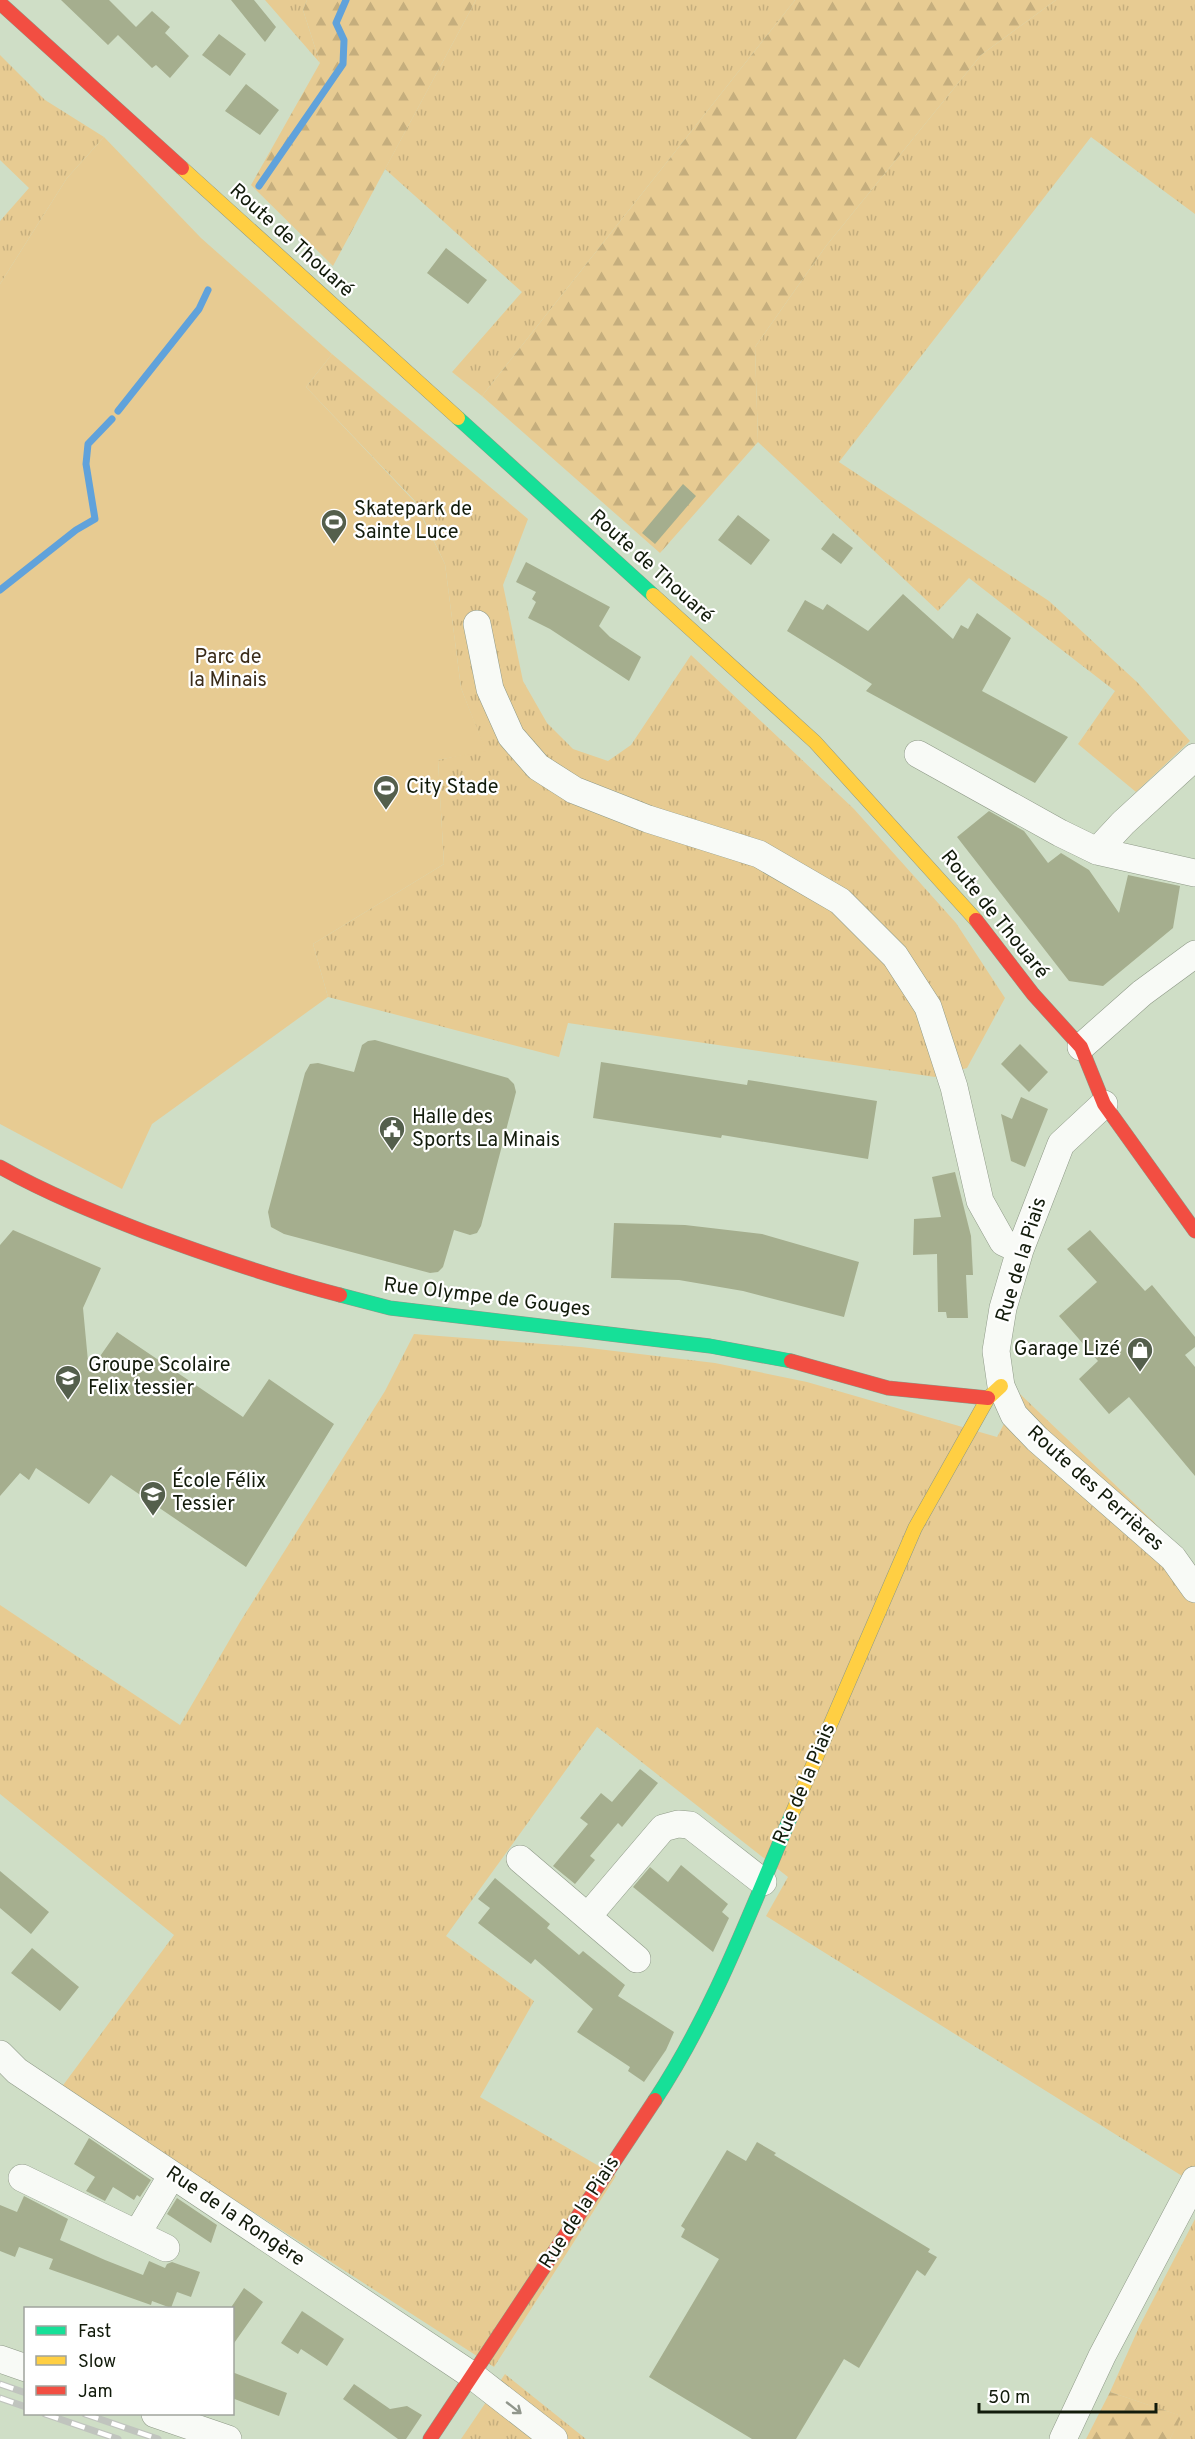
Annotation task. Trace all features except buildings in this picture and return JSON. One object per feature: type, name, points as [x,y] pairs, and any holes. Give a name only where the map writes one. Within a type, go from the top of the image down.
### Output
[{"type":"street","name":"Route de Thouaré","points":[[0,3],[815,742],[966,907],[1033,994],[1082,1047],[1104,1104],[1195,1231]]},
{"type":"street","points":[[477,624],[490,689],[511,736],[538,767],[574,790],[648,819],[759,854],[840,901],[895,956],[928,1007],[954,1087],[980,1201],[1003,1242],[1020,1250]]},
{"type":"street","points":[[918,754],[1060,833],[1098,851],[1195,873]]},
{"type":"street","points":[[1098,851],[1123,823],[1195,757]]},
{"type":"street","points":[[1082,1047],[1142,993],[1195,954]]},
{"type":"street","name":"Rue de la Piais","points":[[430,2439],[682,2059],[749,1920],[762,1882],[915,1528],[994,1392],[996,1351],[1003,1308],[1020,1250],[1061,1144],[1104,1104]]},
{"type":"street","name":"Rue Olympe de Gouges","points":[[0,1167],[32,1185],[114,1220],[219,1260],[286,1281],[390,1308],[710,1346],[782,1358],[888,1388],[994,1392]]},
{"type":"street","name":"Route des Perrières","points":[[994,1392],[1037,1439],[1173,1558],[1195,1589]]},
{"type":"street","points":[[588,1916],[663,1828],[678,1824],[690,1825],[762,1882]]},
{"type":"street","points":[[520,1859],[637,1959]]},
{"type":"street","name":"Rue de la Rongère","points":[[0,2054],[17,2072],[473,2376],[554,2439]]},
{"type":"street","points":[[137,2234],[172,2175]]},
{"type":"street","points":[[22,2178],[166,2248]]},
{"type":"street","points":[[1063,2439],[1102,2356],[1195,2180]]},
{"type":"street","points":[[0,2359],[24,2367]]},
{"type":"street","points":[[158,2415],[228,2439]]},
{"type":"green space","points":[[265,0],[307,0],[303,10],[320,63]]},
{"type":"green space","points":[[307,0],[476,0],[333,266],[251,185],[320,63],[303,10]]},
{"type":"green space","points":[[476,0],[795,0],[482,396],[452,372],[522,292],[385,169]]},
{"type":"green space","points":[[795,0],[1056,0],[981,55],[826,246],[755,347],[758,442],[660,553],[482,396]]},
{"type":"green space","points":[[1056,0],[1195,0],[1195,214],[1091,137],[839,462],[1049,601],[1138,683],[1190,741],[1136,792],[1078,744],[1115,691],[969,578],[938,611],[758,442],[755,347],[826,246],[981,55]]},
{"type":"green space","points":[[0,55],[45,100],[104,137],[67,178],[0,284],[0,221],[29,188],[0,160]]},
{"type":"green space","name":"Parc de la Minais","points":[[104,137],[201,238],[332,354],[306,387],[414,501],[445,564],[461,688],[486,751],[438,760],[444,864],[313,944],[328,997],[152,1124],[122,1189],[0,1124],[0,284],[67,178]]},
{"type":"green space","points":[[332,354],[528,519],[503,585],[523,681],[547,723],[573,749],[608,761],[631,745],[691,655],[854,809],[956,923],[1005,998],[967,1068],[935,1077],[568,1023],[559,1057],[328,997],[313,944],[444,864],[438,760],[485,750],[461,688],[445,564],[415,501],[306,387]]},
{"type":"green space","points":[[414,1334],[581,1347],[715,1363],[807,1382],[997,1437],[1020,1394],[1154,1522],[1195,1574],[1195,2184],[766,1916],[788,1877],[597,1727],[446,1936],[534,2001],[480,2097],[616,2176],[494,2367],[61,2088],[174,1935],[0,1794],[0,1605],[180,1725],[240,1622],[385,1391]]},
{"type":"green space","points":[[1195,2219],[1195,2439],[1170,2439],[1181,2416],[1110,2392],[1140,2325]]},
{"type":"green space","points":[[505,2374],[586,2439],[461,2439]]},
{"type":"green space","points":[[1110,2392],[1182,2416],[1170,2439],[1086,2439]]},
{"type":"waterway","points":[[259,186],[343,64],[344,40],[336,23],[346,0]]},
{"type":"waterway","points":[[118,411],[199,309],[208,290]]},
{"type":"waterway","points":[[0,590],[76,530],[95,519],[86,464],[88,444],[112,419]]},
{"type":"railway","points":[[0,2384],[24,2392]]},
{"type":"railway","points":[[0,2398],[24,2406]]},
{"type":"railway","points":[[48,2415],[118,2439]]},
{"type":"railway","points":[[88,2415],[158,2439]]},
{"type":"traffic: fast","points":[[458,418],[653,595]]},
{"type":"traffic: fast","points":[[340,1295],[390,1308],[710,1346],[791,1361]]},
{"type":"traffic: fast","points":[[655,2100],[713,1997],[791,1816]]},
{"type":"traffic: slow","points":[[182,168],[458,418]]},
{"type":"traffic: slow","points":[[653,595],[815,742],[976,920]]},
{"type":"traffic: slow","points":[[791,1816],[915,1528],[988,1398],[1001,1386]]},
{"type":"traffic: jam","points":[[0,3],[182,168]]},
{"type":"traffic: jam","points":[[976,920],[1033,994],[1081,1047],[1104,1104],[1195,1231]]},
{"type":"traffic: jam","points":[[0,1167],[53,1194],[145,1232],[242,1266],[340,1295]]},
{"type":"traffic: jam","points":[[791,1361],[888,1388],[988,1398]]},
{"type":"traffic: jam","points":[[430,2439],[655,2100]]},
{"type":"place","name":"Skatepark de Sainte Luce","points":[[334,545]]},
{"type":"place","name":"City Stade","points":[[386,811]]},
{"type":"place","name":"Halle des Sports La Minais","points":[[392,1152]]},
{"type":"place","name":"Garage Lizé","points":[[1140,1373]]},
{"type":"place","name":"Groupe Scolaire Felix tessier","points":[[68,1401]]},
{"type":"place","name":"École Félix Tessier","points":[[153,1517]]}]
